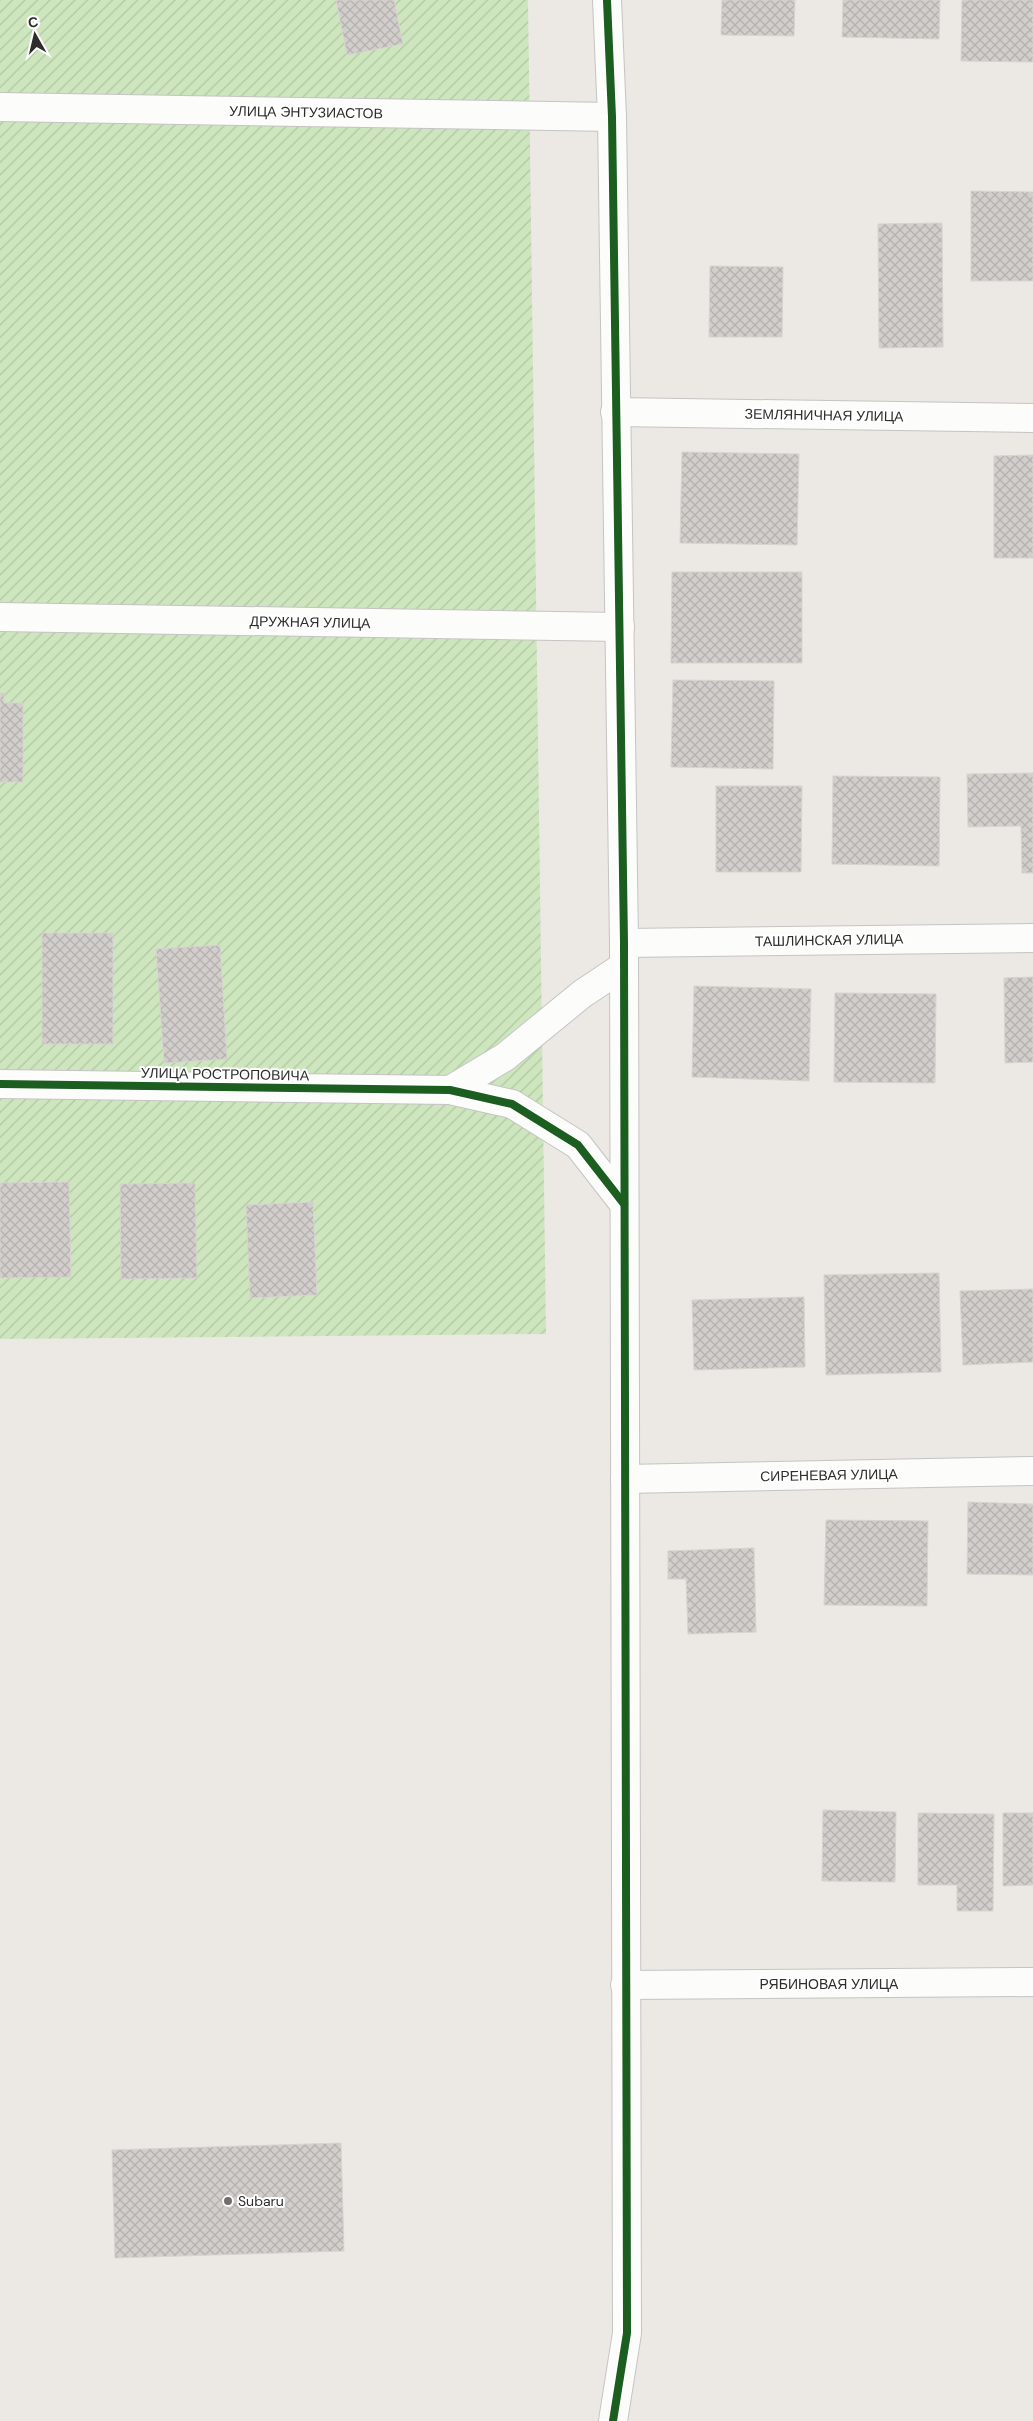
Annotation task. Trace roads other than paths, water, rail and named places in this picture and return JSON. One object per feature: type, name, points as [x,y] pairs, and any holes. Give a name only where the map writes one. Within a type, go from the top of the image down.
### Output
[{"type":"street","points":[[607,0],[612,118],[624,954],[627,2333],[613,2421]]},
{"type":"street","name":"УЛИЦА ЭНТУЗИАСТОВ","points":[[0,107],[612,118]]},
{"type":"street","name":"ЗЕМЛЯНИЧНАЯ УЛИЦА","points":[[615,412],[1033,418]]},
{"type":"street","name":"ДРУЖНАЯ УЛИЦА","points":[[0,617],[620,627]]},
{"type":"street","name":"ТАШЛИНСКАЯ УЛИЦА","points":[[624,954],[1033,938]]},
{"type":"street","points":[[450,1090],[505,1056],[582,994],[624,954]]},
{"type":"street","name":"УЛИЦА РОСТРОПОВИЧА","points":[[0,1084],[450,1090],[512,1104],[578,1145],[624,1204]]},
{"type":"street","name":"СИРЕНЕВАЯ УЛИЦА","points":[[625,1479],[1033,1471]]},
{"type":"street","name":"РЯБИНОВАЯ УЛИЦА","points":[[625,1985],[1033,1982]]},
{"type":"place","name":"Subaru","points":[[228,2201]]}]
